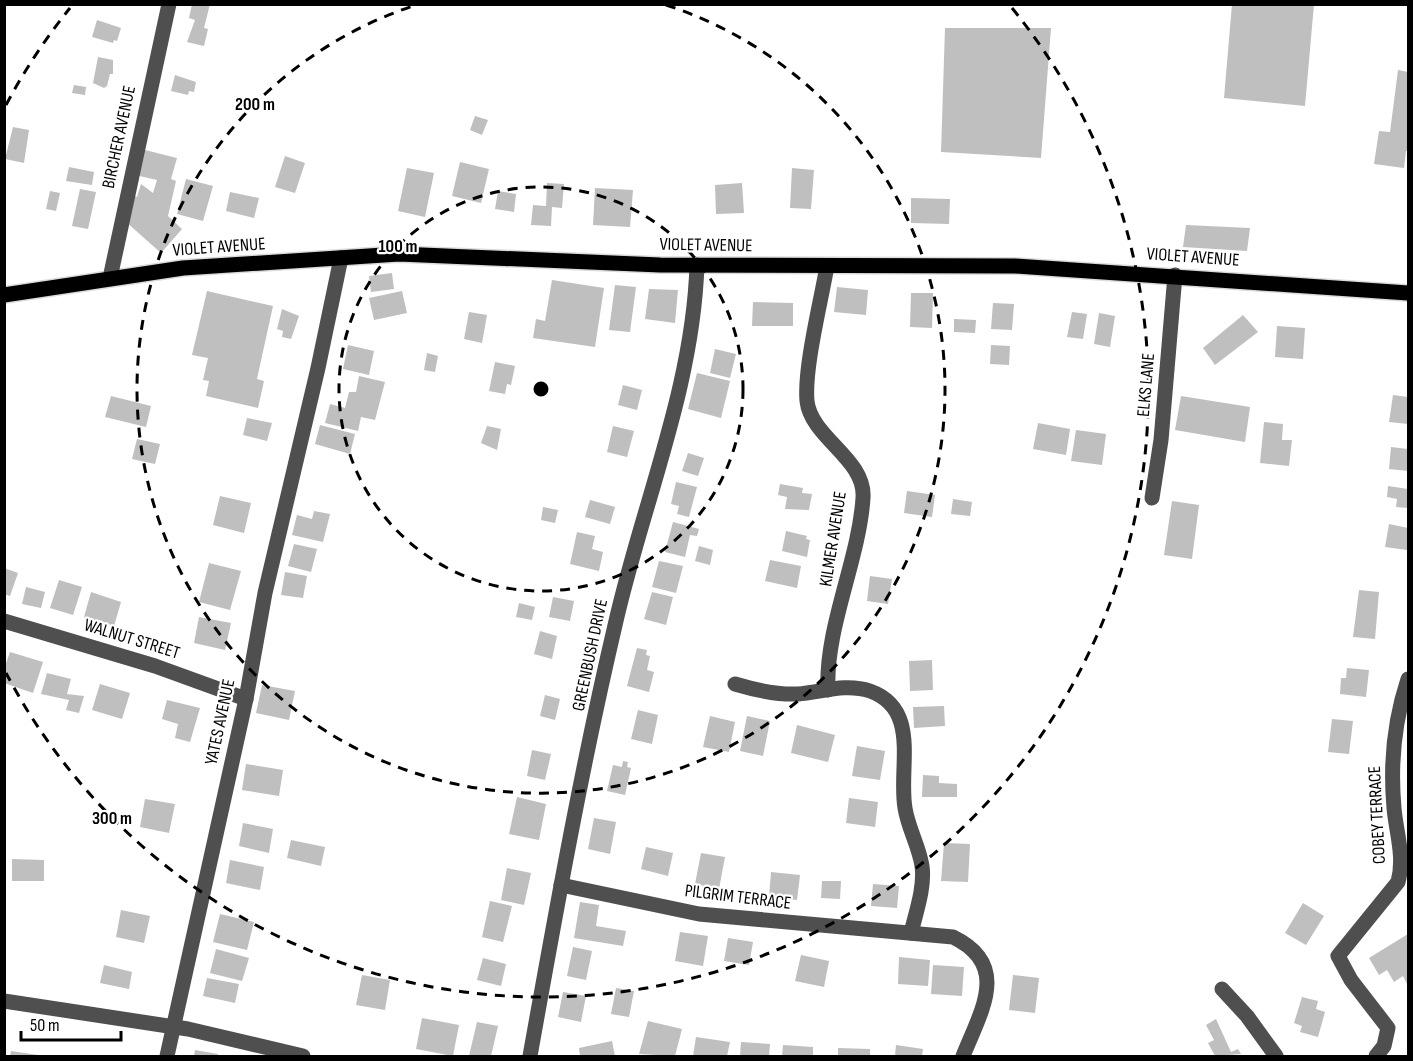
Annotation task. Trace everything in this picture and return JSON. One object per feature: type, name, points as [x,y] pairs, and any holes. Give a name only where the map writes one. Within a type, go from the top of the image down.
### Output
[{"type":"main road","name":"VIOLET AVENUE","points":[[4,295],[183,268],[399,254],[697,265],[1015,266],[1175,275],[1408,293]]},
{"type":"street","name":"BIRCHER AVENUE","points":[[110,278],[168,4]]},
{"type":"street","name":"YATES AVENUE","points":[[167,1056],[246,699],[265,593],[318,368],[341,258]]},
{"type":"street","name":"GREENBUSH DRIVE","points":[[530,1056],[561,885],[616,621],[684,372],[696,298],[697,265]]},
{"type":"street","name":"KILMER AVENUE","points":[[827,266],[809,370],[807,402],[813,416],[854,470],[863,496],[831,646],[827,674],[828,690]]},
{"type":"street","name":"ELKS LANE","points":[[1152,498],[1161,440],[1175,275]]},
{"type":"street","name":"WALNUT STREET","points":[[4,621],[155,666],[246,699]]},
{"type":"street","name":"COBEY TERRACE","points":[[1376,1056],[1384,1046],[1388,1028],[1351,980],[1338,956],[1398,882],[1400,859],[1394,807],[1394,741],[1396,720],[1408,679]]},
{"type":"street","points":[[735,684],[756,690],[796,694],[854,687],[880,695],[894,707],[904,726],[905,809],[922,867],[921,889],[911,933]]},
{"type":"street","name":"PILGRIM TERRACE","points":[[561,885],[699,914],[954,937],[969,944],[986,965],[989,981],[985,1000],[963,1056]]},
{"type":"street","points":[[1222,989],[1248,1016],[1276,1056]]},
{"type":"street","points":[[4,1001],[173,1027],[303,1056]]},
{"type":"building","points":[[192,4],[210,4],[204,28],[208,29],[204,46],[187,42],[195,20],[189,18]]},
{"type":"building","points":[[1232,4],[1314,4],[1305,106],[1224,98]]},
{"type":"building","points":[[97,20],[121,28],[117,41],[114,40],[113,43],[92,37]]},
{"type":"building","points":[[945,28],[1051,28],[1041,158],[941,152]]},
{"type":"building","points":[[98,57],[113,60],[113,74],[110,74],[107,86],[104,88],[93,83]]},
{"type":"building","points":[[1398,70],[1408,72],[1408,151],[1406,151],[1404,168],[1374,164],[1379,131],[1390,132]]},
{"type":"building","points":[[175,75],[196,82],[194,92],[189,91],[188,95],[171,91]]},
{"type":"building","points":[[74,85],[86,87],[85,95],[72,93]]},
{"type":"building","points":[[475,116],[488,120],[482,135],[470,130]]},
{"type":"building","points":[[13,127],[29,130],[24,163],[5,159]]},
{"type":"building","points":[[141,149],[177,158],[171,179],[176,181],[168,216],[182,229],[161,253],[125,221],[132,195],[137,197],[141,184],[153,193],[157,180],[135,175]]},
{"type":"building","points":[[285,156],[305,163],[295,193],[275,187]]},
{"type":"building","points":[[460,162],[489,169],[481,203],[452,196]]},
{"type":"building","points":[[69,167],[94,172],[92,185],[66,181]]},
{"type":"building","points":[[407,168],[434,173],[425,217],[398,211]]},
{"type":"building","points":[[792,168],[814,170],[811,209],[790,208]]},
{"type":"building","points":[[186,179],[213,186],[203,221],[177,214]]},
{"type":"building","points":[[547,183],[564,184],[562,208],[552,207],[551,226],[531,225],[533,205],[546,206]]},
{"type":"building","points":[[742,183],[744,213],[716,214],[715,185]]},
{"type":"building","points":[[595,188],[633,190],[630,227],[593,225]]},
{"type":"building","points":[[80,189],[96,192],[88,229],[72,226]]},
{"type":"building","points":[[50,191],[60,193],[56,211],[46,209]]},
{"type":"building","points":[[498,191],[516,194],[514,212],[495,209]]},
{"type":"building","points":[[230,192],[259,198],[254,218],[226,211]]},
{"type":"building","points":[[911,198],[950,199],[949,224],[911,223]]},
{"type":"building","points":[[1186,225],[1250,228],[1247,251],[1183,247]]},
{"type":"building","points":[[392,273],[394,289],[371,292],[369,276]]},
{"type":"building","points":[[552,280],[604,288],[595,347],[533,338],[536,319],[545,321]]},
{"type":"building","points":[[615,285],[636,287],[630,332],[609,330]]},
{"type":"building","points":[[837,287],[868,290],[866,315],[834,312]]},
{"type":"building","points":[[649,289],[678,290],[675,323],[645,319]]},
{"type":"building","points":[[207,291],[273,306],[257,379],[264,381],[258,408],[206,396],[209,381],[203,380],[208,358],[192,355]]},
{"type":"building","points":[[402,291],[407,313],[374,320],[369,298]]},
{"type":"building","points":[[911,293],[933,293],[932,328],[910,327]]},
{"type":"building","points":[[753,302],[793,303],[793,326],[752,326]]},
{"type":"building","points":[[993,303],[1014,304],[1012,330],[991,329]]},
{"type":"building","points":[[282,309],[299,316],[291,339],[282,337],[283,331],[277,329]]},
{"type":"building","points":[[469,312],[487,315],[482,343],[464,339]]},
{"type":"building","points":[[1072,312],[1087,314],[1083,339],[1067,337]]},
{"type":"building","points":[[1099,313],[1115,316],[1110,347],[1094,344]]},
{"type":"building","points":[[1243,315],[1258,332],[1215,365],[1203,348]]},
{"type":"building","points":[[954,319],[976,320],[975,333],[954,332]]},
{"type":"building","points":[[1277,326],[1305,328],[1303,359],[1275,357]]},
{"type":"building","points":[[348,345],[374,351],[369,375],[343,369]]},
{"type":"building","points":[[991,345],[1010,346],[1009,365],[990,364]]},
{"type":"building","points":[[715,349],[736,354],[730,378],[710,373]]},
{"type":"building","points":[[427,353],[438,356],[435,372],[424,370]]},
{"type":"building","points":[[495,362],[515,366],[511,385],[507,384],[505,394],[489,391]]},
{"type":"building","points":[[697,373],[730,381],[721,418],[688,409]]},
{"type":"building","points":[[359,376],[385,382],[375,420],[361,417],[358,431],[325,423],[330,404],[345,408],[349,392],[356,392]]},
{"type":"building","points":[[623,385],[642,390],[637,410],[618,405]]},
{"type":"building","points":[[1393,395],[1408,397],[1408,424],[1389,422]]},
{"type":"building","points":[[111,396],[151,406],[146,427],[105,417]]},
{"type":"building","points":[[1181,396],[1250,407],[1245,442],[1175,430]]},
{"type":"building","points":[[247,418],[272,423],[267,441],[243,435]]},
{"type":"building","points":[[1264,422],[1283,424],[1282,440],[1292,440],[1289,466],[1260,463]]},
{"type":"building","points":[[1038,423],[1070,429],[1066,455],[1033,449]]},
{"type":"building","points":[[320,425],[355,434],[350,454],[315,444]]},
{"type":"building","points":[[487,426],[501,429],[497,450],[481,443]]},
{"type":"building","points":[[613,426],[634,431],[627,457],[607,452]]},
{"type":"building","points":[[1076,430],[1106,434],[1102,465],[1071,461]]},
{"type":"building","points":[[137,439],[160,444],[155,464],[132,459]]},
{"type":"building","points":[[1391,447],[1408,449],[1408,471],[1389,469]]},
{"type":"building","points":[[688,453],[704,458],[698,476],[682,471]]},
{"type":"building","points":[[676,482],[697,487],[689,517],[677,514],[679,506],[671,504]]},
{"type":"building","points":[[780,484],[803,488],[802,493],[812,494],[809,510],[785,509],[787,497],[778,495]]},
{"type":"building","points":[[1388,486],[1408,489],[1408,508],[1396,507],[1397,499],[1387,497]]},
{"type":"building","points":[[907,491],[935,495],[932,517],[904,513]]},
{"type":"building","points":[[220,496],[251,503],[244,533],[213,525]]},
{"type":"building","points":[[953,499],[972,502],[970,516],[951,514]]},
{"type":"building","points":[[590,500],[615,507],[610,524],[585,517]]},
{"type":"building","points":[[1172,501],[1199,505],[1192,559],[1164,555]]},
{"type":"building","points":[[543,507],[558,510],[555,523],[541,520]]},
{"type":"building","points":[[314,511],[330,514],[323,542],[292,535],[297,515],[312,519]]},
{"type":"building","points":[[673,522],[699,529],[697,536],[690,535],[685,557],[665,552]]},
{"type":"building","points":[[1389,524],[1408,528],[1407,550],[1385,547]]},
{"type":"building","points":[[786,531],[807,536],[806,539],[810,540],[807,557],[782,551]]},
{"type":"building","points":[[577,532],[595,536],[592,549],[603,552],[599,571],[570,564]]},
{"type":"building","points":[[294,544],[317,549],[311,572],[288,566]]},
{"type":"building","points":[[699,546],[713,550],[710,565],[695,561]]},
{"type":"building","points":[[770,560],[801,566],[797,588],[765,581]]},
{"type":"building","points":[[659,561],[683,566],[676,593],[652,587]]},
{"type":"building","points":[[209,563],[241,571],[230,610],[199,602]]},
{"type":"building","points":[[4,568],[18,573],[10,596],[4,594]]},
{"type":"building","points":[[285,572],[307,576],[303,598],[281,595]]},
{"type":"building","points":[[870,576],[892,579],[888,604],[867,601]]},
{"type":"building","points":[[59,580],[82,587],[73,615],[50,608]]},
{"type":"building","points":[[26,587],[45,592],[41,608],[22,604]]},
{"type":"building","points":[[1359,590],[1379,592],[1375,639],[1353,637]]},
{"type":"building","points":[[91,592],[121,602],[114,626],[84,617]]},
{"type":"building","points":[[652,592],[673,597],[666,625],[644,619]]},
{"type":"building","points":[[553,597],[574,601],[570,621],[549,617]]},
{"type":"building","points":[[519,603],[535,607],[532,620],[516,617]]},
{"type":"building","points":[[199,617],[231,623],[225,650],[194,643]]},
{"type":"building","points":[[540,631],[557,636],[552,659],[534,654]]},
{"type":"building","points":[[637,648],[647,650],[646,655],[650,656],[647,670],[654,672],[649,692],[627,686]]},
{"type":"building","points":[[10,652],[43,662],[33,693],[4,683],[4,669]]},
{"type":"building","points":[[932,660],[933,690],[910,691],[909,661]]},
{"type":"building","points":[[1347,668],[1369,670],[1366,697],[1340,694],[1341,678],[1346,678]]},
{"type":"building","points":[[47,673],[71,679],[67,694],[84,696],[79,713],[66,710],[69,700],[41,694]]},
{"type":"building","points":[[100,684],[130,693],[122,719],[92,710]]},
{"type":"building","points":[[262,685],[295,691],[289,720],[256,713]]},
{"type":"building","points":[[545,695],[560,699],[555,720],[540,716]]},
{"type":"building","points":[[167,700],[200,708],[190,742],[175,738],[178,724],[162,719]]},
{"type":"building","points":[[944,706],[945,726],[914,728],[913,707]]},
{"type":"building","points":[[638,710],[658,715],[652,744],[631,739]]},
{"type":"building","points":[[710,716],[735,722],[729,752],[703,747]]},
{"type":"building","points":[[747,716],[770,721],[763,756],[740,751]]},
{"type":"building","points":[[1332,719],[1353,721],[1349,754],[1328,752]]},
{"type":"building","points":[[797,725],[835,735],[828,762],[791,753]]},
{"type":"building","points":[[857,746],[885,751],[880,780],[852,776]]},
{"type":"building","points":[[532,750],[551,754],[545,780],[527,776]]},
{"type":"building","points":[[623,761],[628,762],[627,767],[631,768],[625,795],[607,791],[613,765],[622,767]]},
{"type":"building","points":[[246,764],[283,770],[279,796],[242,790]]},
{"type":"building","points":[[923,775],[939,776],[939,783],[957,784],[957,797],[922,797]]},
{"type":"building","points":[[517,797],[546,804],[539,840],[509,834]]},
{"type":"building","points":[[849,798],[878,802],[875,827],[846,823]]},
{"type":"building","points":[[145,799],[175,804],[169,833],[140,827]]},
{"type":"building","points":[[594,818],[616,822],[610,854],[588,849]]},
{"type":"building","points":[[243,823],[273,829],[269,853],[239,846]]},
{"type":"building","points":[[291,840],[325,847],[321,866],[287,858]]},
{"type":"building","points":[[944,843],[970,844],[968,882],[941,881]]},
{"type":"building","points":[[646,847],[673,853],[668,876],[641,869]]},
{"type":"building","points":[[701,853],[725,857],[719,889],[695,884]]},
{"type":"building","points":[[12,859],[44,860],[44,881],[12,881]]},
{"type":"building","points":[[230,860],[264,867],[260,890],[226,883]]},
{"type":"building","points":[[507,868],[531,873],[524,905],[501,900]]},
{"type":"building","points":[[771,872],[800,875],[797,900],[769,897]]},
{"type":"building","points":[[822,881],[841,881],[840,899],[821,898]]},
{"type":"building","points":[[873,884],[899,886],[897,908],[871,906]]},
{"type":"building","points":[[490,901],[512,906],[503,942],[482,937]]},
{"type":"building","points":[[580,902],[599,905],[596,926],[626,931],[623,946],[574,938]]},
{"type":"building","points":[[1303,903],[1324,916],[1306,945],[1285,933]]},
{"type":"building","points":[[121,910],[150,916],[144,943],[116,937]]},
{"type":"building","points":[[220,914],[254,922],[247,950],[213,942]]},
{"type":"building","points":[[680,932],[708,936],[703,966],[675,961]]},
{"type":"building","points":[[1408,934],[1408,986],[1403,976],[1394,982],[1387,970],[1379,975],[1369,958]]},
{"type":"building","points":[[728,938],[753,942],[749,965],[724,961]]},
{"type":"building","points":[[573,947],[592,951],[586,980],[567,976]]},
{"type":"building","points":[[216,949],[249,958],[242,981],[210,973]]},
{"type":"building","points":[[801,955],[829,961],[824,987],[795,981]]},
{"type":"building","points":[[899,957],[930,960],[928,986],[898,984]]},
{"type":"building","points":[[483,958],[506,964],[501,986],[477,980]]},
{"type":"building","points":[[104,965],[132,972],[129,989],[100,983]]},
{"type":"building","points":[[933,965],[964,967],[962,996],[931,994]]},
{"type":"building","points":[[362,975],[390,980],[385,1010],[356,1005]]},
{"type":"building","points":[[1013,975],[1039,978],[1035,1013],[1009,1010]]},
{"type":"building","points":[[207,978],[239,984],[235,1003],[203,996]]},
{"type":"building","points":[[616,988],[634,991],[629,1017],[611,1014]]},
{"type":"building","points":[[563,992],[586,996],[581,1022],[558,1017]]},
{"type":"building","points":[[1302,997],[1318,1001],[1316,1009],[1325,1012],[1318,1037],[1300,1032],[1302,1026],[1294,1023]]},
{"type":"building","points":[[422,1018],[459,1025],[453,1056],[416,1049]]},
{"type":"building","points":[[1216,1019],[1231,1052],[1238,1049],[1241,1054],[1215,1056],[1208,1043],[1214,1040],[1206,1025]]},
{"type":"building","points":[[648,1021],[682,1029],[675,1056],[639,1054]]},
{"type":"building","points":[[477,1022],[498,1026],[491,1056],[469,1056]]},
{"type":"building","points":[[696,1037],[730,1042],[727,1056],[693,1056]]},
{"type":"building","points":[[612,1041],[615,1056],[580,1056],[579,1048]]},
{"type":"building","points":[[741,1042],[770,1044],[769,1056],[740,1056]]},
{"type":"building","points":[[783,1045],[813,1047],[813,1056],[782,1056]]},
{"type":"building","points":[[896,1045],[923,1049],[922,1056],[895,1056]]},
{"type":"building","points":[[838,1048],[870,1049],[870,1056],[838,1056]]},
{"type":"building","points":[[195,1050],[218,1054],[218,1056],[194,1056]]},
{"type":"building","points":[[11,1051],[38,1055],[38,1056],[10,1056]]}]
